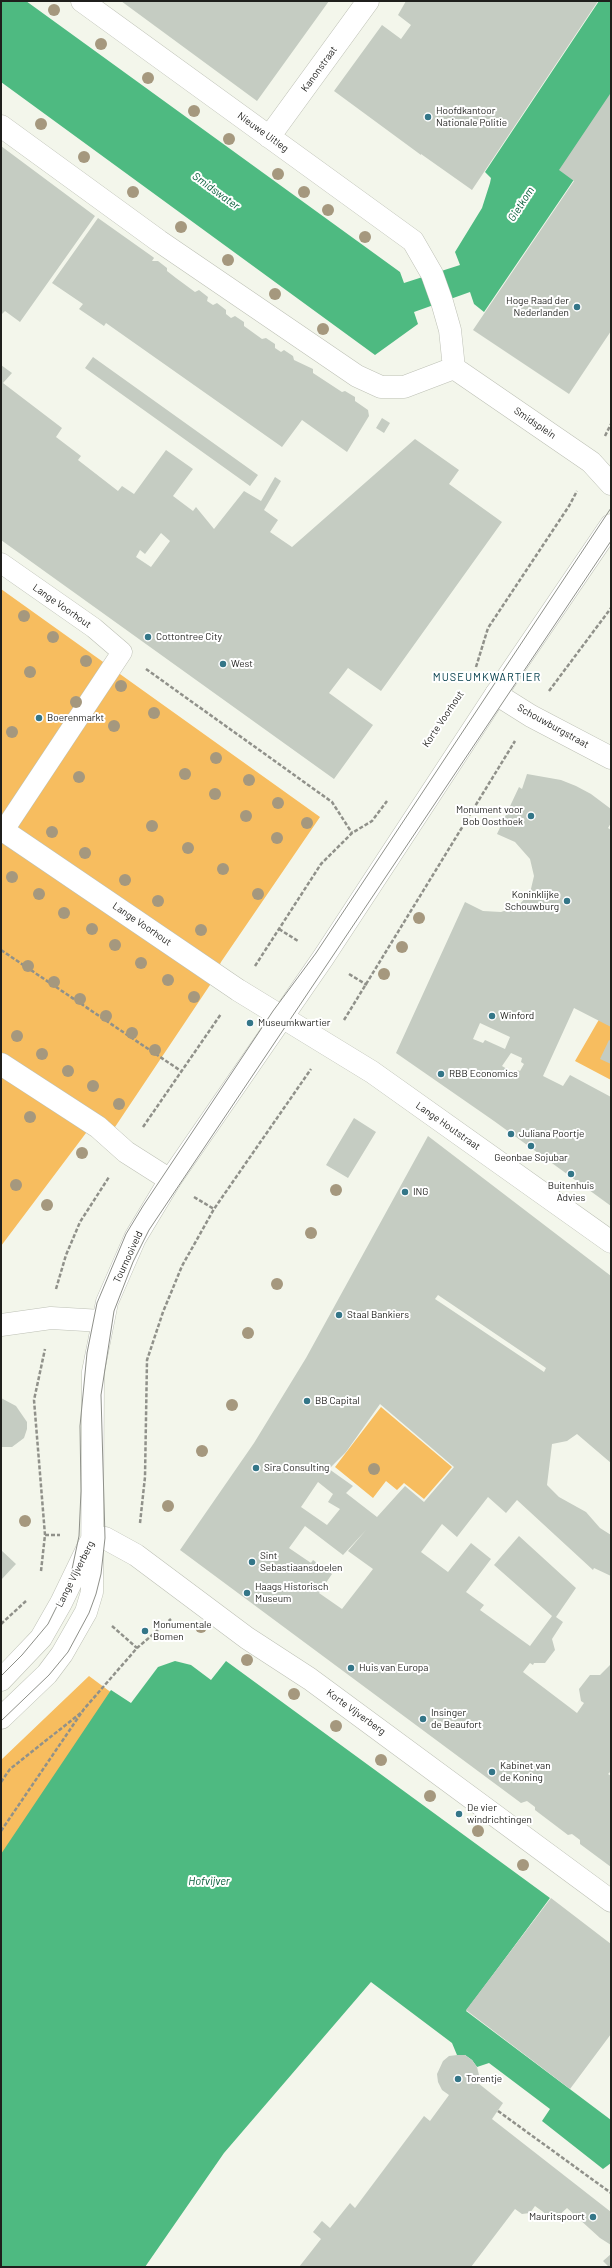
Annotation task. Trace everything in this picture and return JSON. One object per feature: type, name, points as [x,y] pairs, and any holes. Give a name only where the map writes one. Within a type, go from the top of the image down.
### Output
[{"type":"street","name":"Nieuwe Uitleg","points":[[82,1],[413,241],[432,274],[442,302],[450,330],[454,368]]},
{"type":"street","name":"Kanonstraat","points":[[269,137],[368,1]]},
{"type":"street","points":[[1,126],[158,241],[357,376],[381,387],[404,387],[454,368]]},
{"type":"street","name":"Smidsplein","points":[[454,368],[591,462],[611,484]]},
{"type":"street","points":[[282,1016],[323,958],[496,694],[611,525]]},
{"type":"street","name":"Schouwburgstraat","points":[[496,694],[530,716],[611,758]]},
{"type":"street","name":"Lange Voorhout","points":[[2,829],[238,990],[282,1016]]},
{"type":"street","name":"Lange Houtstraat","points":[[282,1016],[327,1046],[372,1072],[611,1242]]},
{"type":"street","name":"Tournooiveld","points":[[93,1537],[91,1453],[93,1372],[107,1302],[135,1238],[170,1180],[282,1016]]},
{"type":"street","points":[[1,1064],[98,1127],[126,1152],[170,1180]]},
{"type":"street","points":[[1,1325],[51,1318],[102,1321]]},
{"type":"street","name":"Korte Vijverberg","points":[[93,1537],[106,1538],[136,1555],[247,1638],[310,1678],[611,1901]]},
{"type":"street","name":"Lange Vijverberg","points":[[1,1680],[41,1638],[61,1603],[93,1537]]},
{"type":"street","name":"Lange Vijverberg","points":[[1,1718],[47,1674],[62,1654],[86,1612],[92,1592],[93,1537]]},
{"type":"lane","name":"Lange Voorhout","points":[[1,563],[94,628],[122,652],[2,829]]},
{"type":"path","points":[[475,670],[488,628],[569,506],[611,424]]},
{"type":"path","points":[[136,1555],[145,1477],[147,1360],[163,1312],[182,1266],[214,1209],[327,1046],[367,985],[530,716],[611,608]]},
{"type":"path","points":[[122,652],[332,802],[352,833]]},
{"type":"path","points":[[41,1574],[45,1535],[34,1400],[57,1281],[80,1222],[181,1071],[238,990],[321,864],[352,833],[372,821],[390,797]]},
{"type":"path","points":[[1,950],[181,1071]]},
{"type":"path","points":[[1,1624],[30,1597]]},
{"type":"path","points":[[1,1831],[84,1710],[137,1648],[194,1599]]},
{"type":"path","points":[[111,1625],[137,1648]]},
{"type":"path","points":[[1,1782],[10,1769],[84,1710]]},
{"type":"path","points":[[498,2111],[611,2193]]},
{"type":"shaded area","points":[[1,589],[320,817],[221,962],[212,982],[115,1127],[86,1133],[1,1246]]},
{"type":"shaded area","points":[[601,1016],[611,1021],[611,1080],[575,1061]]},
{"type":"shaded area","points":[[381,1407],[452,1467],[424,1499],[404,1483],[397,1490],[386,1481],[373,1498],[335,1467]]},
{"type":"shaded area","points":[[89,1676],[124,1702],[1,1881],[1,1760]]},
{"type":"water","points":[[1,1],[26,1],[400,272],[404,283],[460,265],[455,252],[482,208],[491,178],[485,172],[599,1],[611,1],[611,125],[484,312],[474,304],[470,292],[414,312],[418,324],[375,355],[1,82]]},
{"type":"water","name":"Hofvijver","points":[[175,1661],[191,1665],[211,1680],[226,1661],[550,1898],[466,2011],[611,2120],[611,2163],[603,2169],[542,2121],[550,2109],[489,2063],[477,2067],[472,2060],[465,2055],[457,2055],[452,2043],[371,1982],[224,2153],[145,2267],[1,2267],[1,1854],[111,1690],[131,1703],[158,1667]]},
{"type":"building","points":[[121,1],[329,1],[257,101]]},
{"type":"building","points":[[406,1],[598,1],[472,190],[421,155],[334,91],[382,25],[401,39],[411,25],[398,15]]},
{"type":"building","points":[[610,94],[611,331],[569,394],[473,330],[574,181],[559,170]]},
{"type":"building","points":[[1,146],[95,216],[20,322],[5,311],[1,315]]},
{"type":"building","points":[[98,218],[153,257],[154,258],[152,261],[158,261],[167,268],[167,271],[195,292],[199,290],[208,297],[207,301],[213,305],[217,303],[226,310],[226,314],[231,318],[235,316],[244,322],[244,326],[262,339],[266,338],[275,344],[275,348],[281,352],[284,350],[293,356],[294,360],[313,369],[313,373],[342,392],[345,391],[355,397],[355,401],[368,410],[369,416],[347,452],[302,420],[282,447],[106,323],[104,326],[79,309],[83,304],[52,283]]},
{"type":"building","points":[[93,357],[258,475],[250,486],[85,368]]},
{"type":"building","points":[[1,365],[12,373],[3,383],[62,428],[56,437],[81,456],[78,460],[118,491],[122,486],[134,494],[166,450],[193,469],[173,496],[193,511],[196,507],[214,529],[244,491],[261,501],[275,477],[281,481],[264,510],[278,520],[270,532],[292,547],[415,439],[459,470],[449,484],[502,522],[381,691],[348,668],[329,693],[373,725],[334,779],[1,540]],"holes":[[[161,533],[170,541],[151,567],[136,557],[140,550],[145,554]]]},
{"type":"building","points":[[382,418],[390,423],[384,433],[376,428]]},
{"type":"building","points":[[527,774],[561,780],[591,794],[611,809],[611,823],[608,828],[611,830],[611,1027],[574,1008],[543,1076],[563,1086],[570,1075],[611,1097],[611,1206],[494,1121],[396,1053],[465,902],[483,911],[501,912],[518,906],[530,893],[534,876],[530,859],[515,842],[497,834],[519,787],[522,789]],"holes":[[[480,1023],[510,1037],[505,1049],[485,1040],[483,1043],[473,1039]],[[511,1053],[522,1058],[521,1062],[524,1064],[520,1071],[517,1070],[515,1074],[502,1066]]]},
{"type":"building","points":[[609,1040],[611,1041],[611,1064],[600,1059]]},
{"type":"building","points":[[354,1118],[376,1132],[348,1178],[326,1165]]},
{"type":"building","points":[[428,1136],[611,1276],[611,1463],[577,1434],[567,1441],[552,1444],[547,1485],[559,1497],[586,1512],[600,1528],[611,1535],[611,1576],[594,1568],[593,1570],[517,1500],[506,1513],[488,1497],[457,1537],[442,1524],[421,1552],[448,1572],[471,1543],[491,1559],[466,1592],[484,1605],[480,1610],[530,1646],[552,1616],[494,1565],[519,1536],[576,1588],[556,1617],[563,1622],[552,1639],[555,1650],[545,1663],[534,1663],[533,1665],[530,1663],[523,1672],[577,1713],[584,1703],[581,1701],[579,1689],[590,1675],[600,1675],[610,1665],[611,1666],[611,1771],[608,1774],[611,1776],[611,1867],[580,1844],[580,1840],[572,1834],[568,1835],[535,1810],[535,1807],[527,1801],[521,1803],[180,1550],[254,1443],[306,1358]],"holes":[[[438,1295],[546,1368],[544,1372],[435,1299]],[[380,1404],[454,1467],[424,1502],[405,1486],[377,1517],[346,1493],[353,1486],[329,1469],[346,1452]],[[318,1482],[333,1494],[328,1502],[340,1509],[327,1525],[301,1507]],[[305,1526],[343,1555],[366,1530],[348,1551],[373,1569],[342,1609],[319,1593],[332,1574],[313,1560],[311,1563],[289,1548]]]},
{"type":"building","points":[[1,1398],[16,1406],[27,1422],[27,1429],[24,1438],[12,1447],[1,1447]]},
{"type":"building","points":[[1,1550],[16,1564],[1,1580]]},
{"type":"building","points":[[551,1898],[611,1944],[611,2034],[570,2089],[466,2010]]},
{"type":"building","points":[[465,2055],[472,2060],[477,2067],[479,2075],[478,2083],[503,2103],[492,2119],[611,2212],[611,2245],[600,2238],[567,2208],[554,2220],[535,2206],[530,2213],[522,2214],[515,2209],[471,2267],[299,2267],[321,2239],[313,2232],[321,2222],[322,2221],[330,2228],[350,2203],[355,2208],[424,2116],[430,2121],[449,2095],[442,2090],[438,2082],[437,2074],[443,2061],[449,2056]]},
{"type":"building","points":[[611,2254],[611,2267],[609,2267],[603,2261]]},
{"type":"tram line","points":[[1,1676],[22,1655],[48,1624],[65,1590],[71,1574],[79,1536],[81,1491],[80,1426],[87,1353],[97,1303],[126,1234],[143,1206],[273,1011],[316,953],[611,508]]},
{"type":"tram line","points":[[1,1721],[49,1675],[68,1652],[89,1613],[96,1594],[101,1574],[105,1538],[101,1395],[114,1311],[133,1262],[149,1230],[611,541]]},
{"type":"place","name":"Hoofdkantoor Nationale Politie","points":[[428,117]]},
{"type":"place","name":"Hoge Raad der Nederlanden","points":[[577,307]]},
{"type":"place","name":"Cottontree City","points":[[148,637]]},
{"type":"place","name":"West","points":[[223,664]]},
{"type":"place","name":"Boerenmarkt","points":[[39,718]]},
{"type":"place","name":"Monument voor Bob Oosthoek","points":[[531,816]]},
{"type":"place","name":"Koninklijke Schouwburg","points":[[567,901]]},
{"type":"place","name":"Winford","points":[[492,1016]]},
{"type":"place","name":"Museumkwartier","points":[[250,1023]]},
{"type":"place","name":"RBB Economics","points":[[441,1074]]},
{"type":"place","name":"Juliana Poortje","points":[[511,1134]]},
{"type":"place","name":"Geonbae Sojubar","points":[[531,1146]]},
{"type":"place","name":"Buitenhuis Advies","points":[[571,1174]]},
{"type":"place","name":"ING","points":[[405,1192]]},
{"type":"place","name":"Staal Bankiers","points":[[339,1315]]},
{"type":"place","name":"BB Capital","points":[[307,1401]]},
{"type":"place","name":"Sira Consulting","points":[[256,1468]]},
{"type":"place","name":"Sint Sebastiaansdoelen","points":[[252,1562]]},
{"type":"place","name":"Haags Historisch Museum","points":[[247,1593]]},
{"type":"place","name":"Monumentale Bomen","points":[[145,1631]]},
{"type":"place","name":"Huis van Europa","points":[[351,1668]]},
{"type":"place","name":"Insinger de Beaufort","points":[[423,1719]]},
{"type":"place","name":"Kabinet van de Koning","points":[[492,1772]]},
{"type":"place","name":"De vier windrichtingen","points":[[459,1814]]},
{"type":"place","name":"Torentje","points":[[458,2079]]},
{"type":"place","name":"Mauritspoort","points":[[593,2217]]},
{"type":"district","name":"MUSEUMKWARTIER","points":[[487,677]]},
{"type":"water label","name":"Smidswater","points":[[216,191]]},
{"type":"water label","name":"Gietkom","points":[[521,204]]}]
